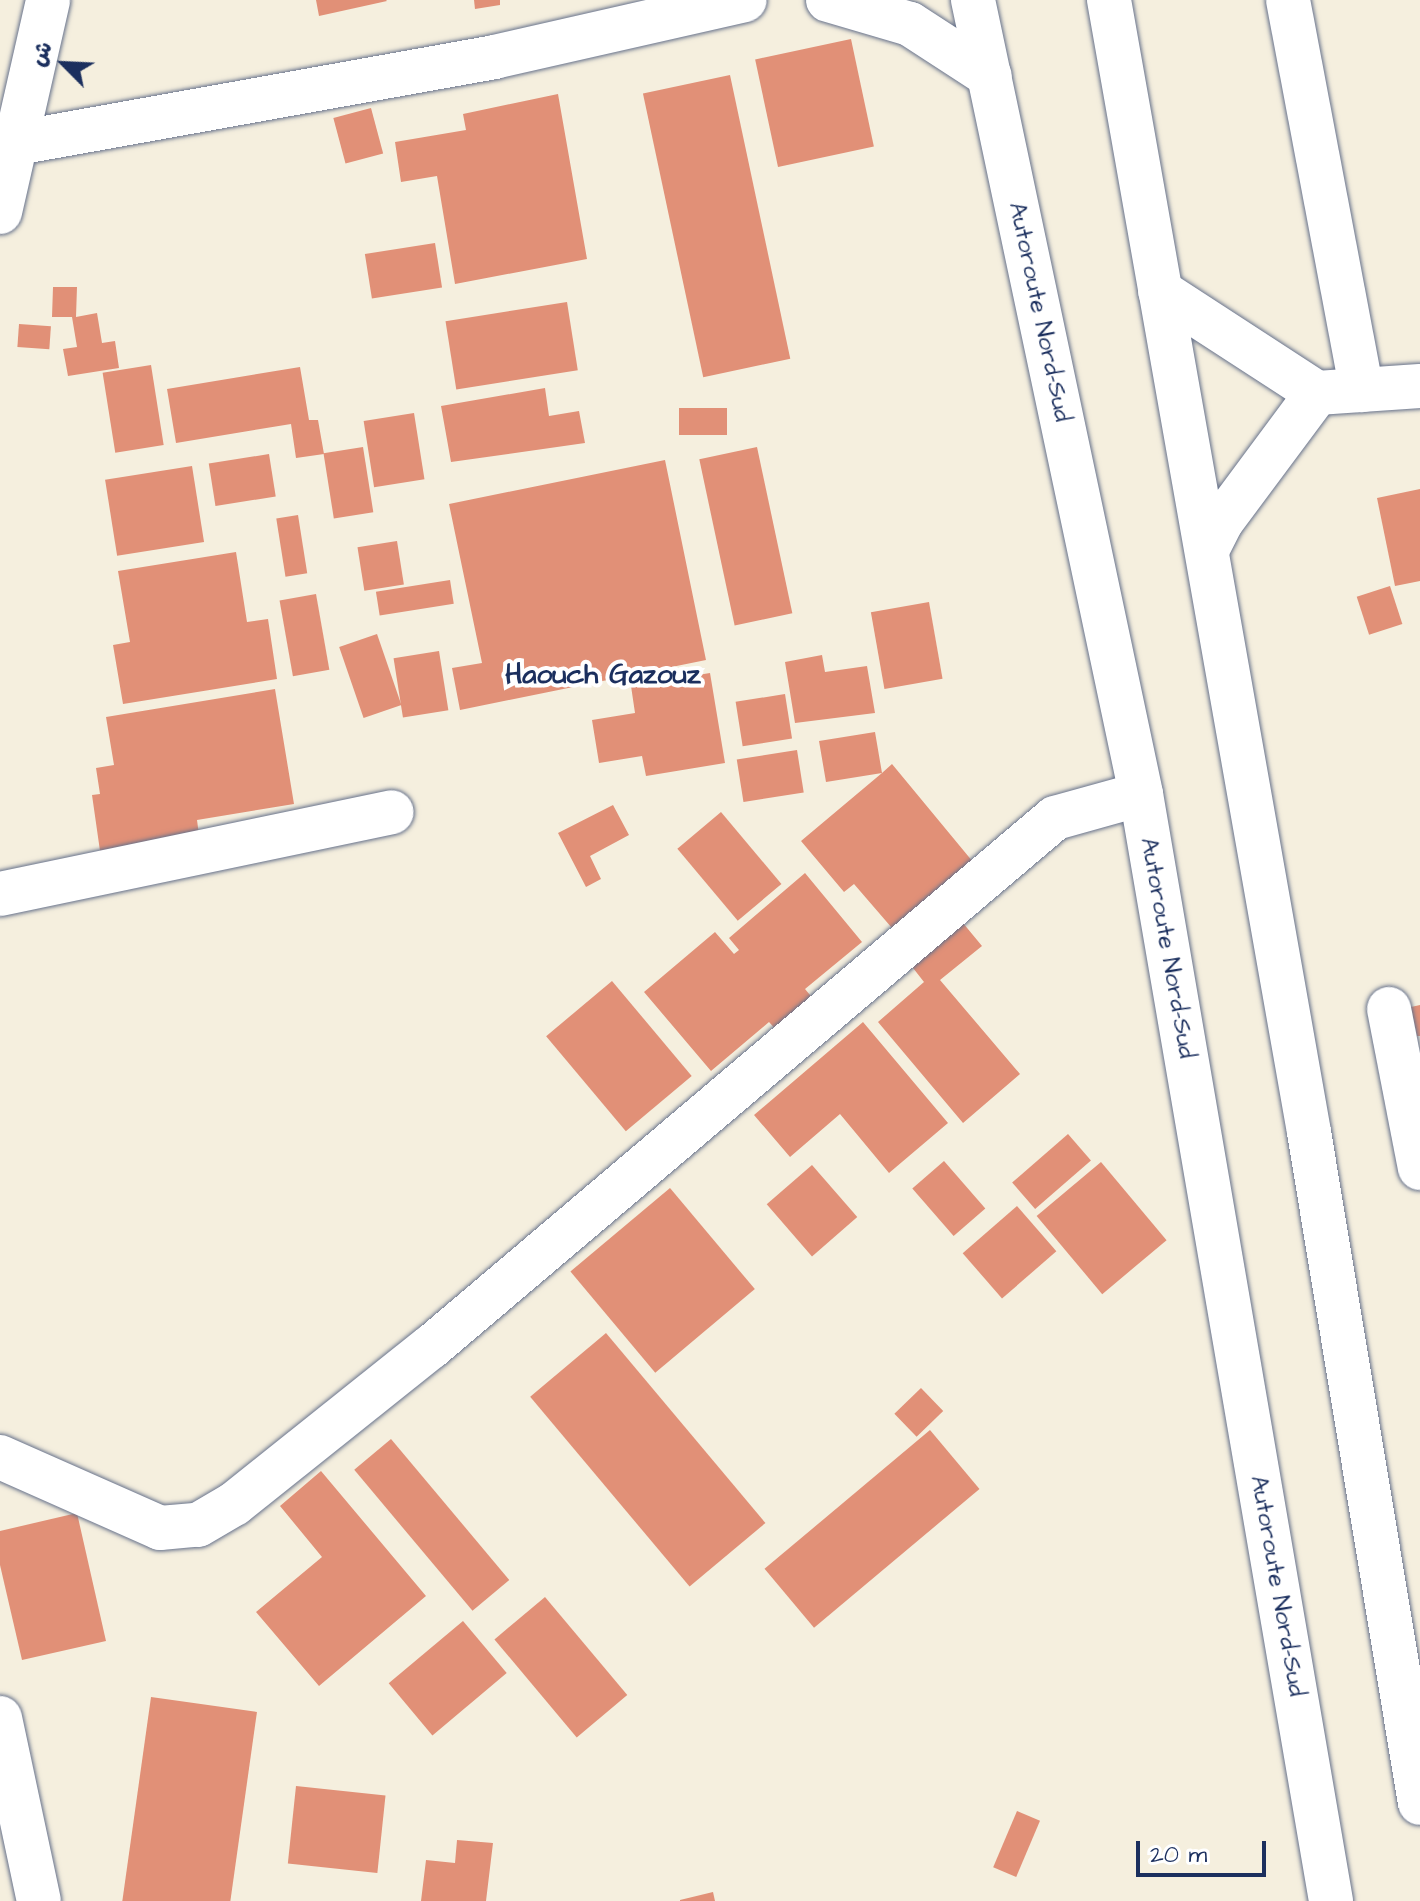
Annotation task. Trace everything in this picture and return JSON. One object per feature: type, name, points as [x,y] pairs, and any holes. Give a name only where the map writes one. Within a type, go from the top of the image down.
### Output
[{"type":"main road","points":[[0,212],[48,0]]},
{"type":"main road","points":[[17,143],[494,57],[745,0]]},
{"type":"main road","points":[[828,0],[910,24],[990,76]]},
{"type":"main road","name":"Autoroute Nord-Sud","points":[[973,0],[1141,794],[1331,1901]]},
{"type":"main road","points":[[1109,0],[1207,550],[1420,1803]]},
{"type":"main road","points":[[1288,0],[1362,390]]},
{"type":"main road","points":[[1160,291],[1317,393],[1420,386]]},
{"type":"main road","points":[[1207,550],[1222,521],[1317,393]]},
{"type":"main road","points":[[0,1457],[160,1528],[198,1525],[234,1504],[431,1347],[1055,818],[1141,794]]},
{"type":"main road","points":[[0,894],[391,812]]},
{"type":"main road","points":[[1389,1009],[1420,1168]]},
{"type":"main road","points":[[0,1718],[39,1901]]},
{"type":"building","points":[[316,0],[386,0],[387,1],[319,16]]},
{"type":"building","points":[[474,0],[500,0],[500,5],[475,9]]},
{"type":"building","points":[[851,39],[874,147],[778,167],[755,59]]},
{"type":"building","points":[[730,75],[790,359],[703,377],[643,94]]},
{"type":"building","points":[[558,94],[587,259],[455,284],[437,176],[401,182],[395,142],[466,130],[463,114]]},
{"type":"building","points":[[371,108],[383,153],[345,163],[333,118]]},
{"type":"building","points":[[435,243],[442,287],[372,299],[365,254]]},
{"type":"building","points":[[53,287],[77,287],[76,317],[97,313],[102,343],[115,341],[119,368],[68,376],[63,349],[77,347],[72,317],[52,317]]},
{"type":"building","points":[[567,302],[578,370],[456,389],[446,321]]},
{"type":"building","points":[[19,324],[51,326],[49,349],[17,347]]},
{"type":"building","points":[[151,365],[164,445],[115,453],[103,373]]},
{"type":"building","points":[[300,367],[309,420],[318,420],[324,454],[296,458],[291,424],[176,443],[167,389]]},
{"type":"building","points":[[545,388],[549,416],[579,411],[585,443],[451,462],[441,406]]},
{"type":"building","points":[[679,408],[727,408],[727,435],[679,435]]},
{"type":"building","points":[[414,413],[424,479],[374,487],[364,421]]},
{"type":"building","points":[[363,447],[373,512],[334,518],[323,453]]},
{"type":"building","points":[[757,447],[792,613],[735,626],[699,459]]},
{"type":"building","points":[[269,454],[276,496],[215,506],[209,464]]},
{"type":"building","points":[[665,460],[706,660],[460,710],[452,668],[482,663],[449,504]]},
{"type":"building","points":[[192,466],[204,542],[117,556],[105,480]]},
{"type":"building","points":[[1420,489],[1420,581],[1395,586],[1377,498]]},
{"type":"building","points":[[298,515],[307,573],[286,577],[276,518]]},
{"type":"building","points":[[397,541],[404,584],[364,591],[357,547]]},
{"type":"building","points":[[236,552],[247,622],[268,619],[277,679],[123,704],[113,645],[130,642],[118,571]]},
{"type":"building","points":[[450,580],[454,604],[380,615],[376,592]]},
{"type":"building","points":[[1390,586],[1402,624],[1369,635],[1357,597]]},
{"type":"building","points":[[316,594],[329,670],[293,676],[280,600]]},
{"type":"building","points":[[929,602],[943,679],[884,689],[871,612]]},
{"type":"building","points":[[377,634],[401,705],[364,718],[339,647]]},
{"type":"building","points":[[439,651],[448,710],[403,717],[394,658]]},
{"type":"building","points":[[822,655],[825,672],[867,666],[875,713],[795,723],[785,662]]},
{"type":"building","points":[[710,673],[725,763],[646,776],[642,756],[599,763],[592,720],[635,713],[631,686]]},
{"type":"building","points":[[275,689],[294,804],[197,820],[199,835],[100,851],[92,795],[100,794],[96,768],[114,765],[106,717]]},
{"type":"building","points":[[785,694],[792,738],[743,746],[736,702]]},
{"type":"building","points":[[875,732],[882,773],[826,782],[819,741]]},
{"type":"building","points":[[797,750],[804,792],[743,802],[737,760]]},
{"type":"building","points":[[892,764],[978,868],[898,935],[854,884],[844,892],[801,841]]},
{"type":"building","points":[[613,805],[629,835],[590,856],[601,879],[586,887],[558,833]]},
{"type":"building","points":[[721,812],[781,884],[738,921],[677,849]]},
{"type":"building","points":[[805,873],[862,942],[805,989],[815,1001],[778,1032],[769,1022],[711,1071],[644,992],[715,932],[734,954],[739,950],[729,938]]},
{"type":"building","points":[[958,917],[982,946],[940,980],[1020,1074],[963,1123],[878,1022],[924,982],[906,959]]},
{"type":"building","points":[[612,981],[692,1076],[626,1131],[546,1036]]},
{"type":"building","points":[[1420,1005],[1420,1036],[1417,1036],[1411,1007]]},
{"type":"building","points":[[863,1022],[948,1123],[889,1173],[840,1114],[790,1157],[754,1115]]},
{"type":"building","points":[[1068,1134],[1091,1160],[1035,1209],[1012,1183]]},
{"type":"building","points":[[944,1161],[985,1209],[954,1236],[912,1189]]},
{"type":"building","points":[[1101,1162],[1167,1240],[1102,1294],[1037,1216]]},
{"type":"building","points":[[812,1165],[857,1217],[812,1256],[767,1204]]},
{"type":"building","points":[[670,1188],[755,1289],[655,1373],[570,1272]]},
{"type":"building","points":[[1017,1206],[1056,1251],[1002,1299],[963,1253]]},
{"type":"building","points":[[606,1333],[765,1523],[690,1587],[530,1397]]},
{"type":"building","points":[[921,1388],[943,1411],[917,1437],[894,1414]]},
{"type":"building","points":[[930,1430],[979,1489],[814,1628],[765,1569]]},
{"type":"building","points":[[391,1439],[509,1580],[473,1611],[354,1470]]},
{"type":"building","points":[[321,1471],[426,1596],[319,1686],[256,1612],[322,1557],[280,1506]]},
{"type":"building","points":[[77,1513],[106,1641],[22,1660],[0,1565],[0,1531]]},
{"type":"building","points":[[545,1597],[627,1695],[577,1737],[494,1639]]},
{"type":"building","points":[[463,1621],[507,1673],[432,1735],[389,1683]]},
{"type":"building","points":[[151,1697],[257,1712],[230,1901],[122,1901]]},
{"type":"building","points":[[296,1786],[386,1795],[377,1873],[288,1864]]},
{"type":"building","points":[[1017,1811],[1040,1821],[1016,1877],[993,1867]]},
{"type":"building","points":[[457,1840],[493,1843],[486,1901],[421,1901],[426,1860],[455,1863]]},
{"type":"building","points":[[713,1892],[715,1901],[680,1901],[680,1900]]},
{"type":"district","name":"Haouch Gazouz","points":[[603,675]]}]
